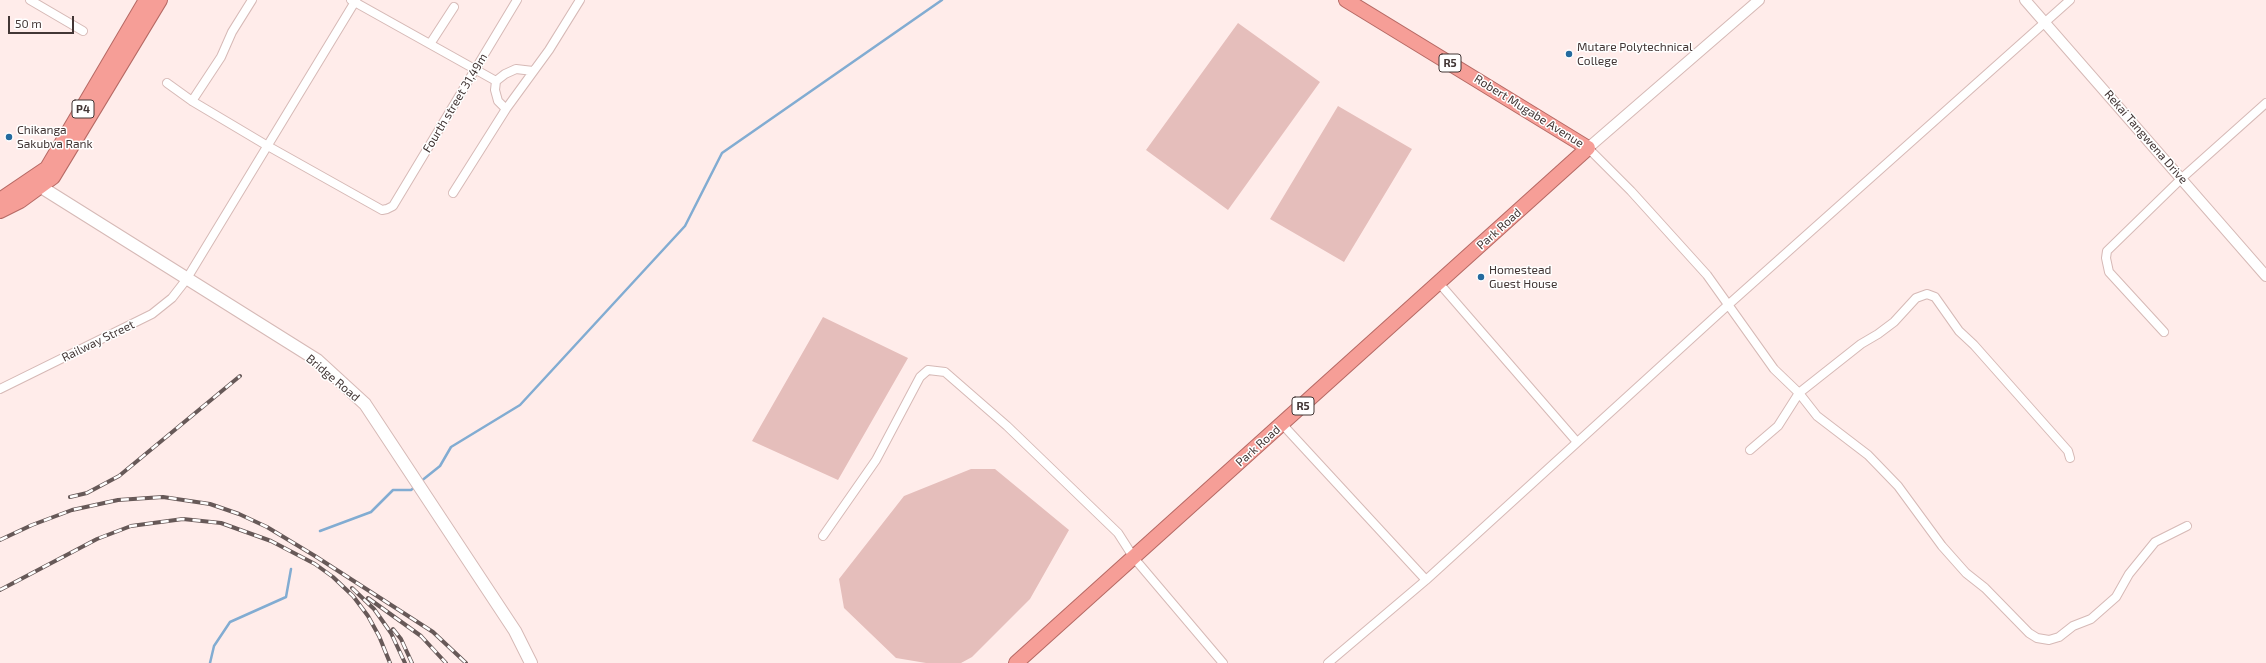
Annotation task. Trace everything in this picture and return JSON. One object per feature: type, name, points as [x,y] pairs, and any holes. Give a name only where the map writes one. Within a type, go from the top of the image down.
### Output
[{"type":"highway","name":"P4","points":[[0,200],[47,168],[146,0]]},
{"type":"highway","name":"P4","points":[[0,211],[41,187],[53,177],[160,0]]},
{"type":"highway","name":"Robert Mugabe Avenue","points":[[1346,0],[1588,148]]},
{"type":"highway","name":"Park Road","points":[[1016,663],[1588,148]]},
{"type":"main road","name":"Bridge Road","points":[[41,187],[186,280],[317,360],[365,404],[424,496],[515,631],[531,663]]},
{"type":"street","points":[[30,0],[83,31]]},
{"type":"street","points":[[192,101],[221,58],[232,32],[252,0]]},
{"type":"street","name":"Fourth street 31,49m","points":[[266,146],[382,210],[392,206],[517,0]]},
{"type":"street","points":[[453,193],[506,109],[580,0]]},
{"type":"street","points":[[1759,0],[1588,148],[1631,190],[1702,269],[1774,369],[1799,393],[1817,416],[1868,455],[1898,486],[1942,546],[1966,573],[1985,588],[2029,633],[2038,638],[2049,640],[2059,637],[2073,626],[2091,619],[2116,597],[2129,574],[2156,542],[2187,526]]},
{"type":"street","name":"Rekai Tangwena Drive","points":[[2025,0],[2266,276]]},
{"type":"street","points":[[1328,663],[1426,580],[1728,305],[2070,0]]},
{"type":"street","points":[[353,1],[476,68],[496,81]]},
{"type":"street","name":"Railway Street","points":[[0,389],[152,314],[172,298],[186,280],[353,1]]},
{"type":"street","points":[[430,44],[454,7]]},
{"type":"street","points":[[506,109],[498,101],[495,90],[496,81],[505,74],[516,69],[533,71]]},
{"type":"street","points":[[167,83],[192,101],[266,146]]},
{"type":"street","points":[[2164,332],[2109,272],[2106,258],[2107,251],[2182,178],[2266,103]]},
{"type":"street","points":[[1439,283],[1576,442]]},
{"type":"street","points":[[1750,450],[1778,426],[1795,403],[1799,393],[1861,344],[1894,322],[1916,298],[1927,294],[1935,297],[1959,331],[1974,345],[2068,451],[2070,458]]},
{"type":"street","points":[[823,536],[876,460],[923,373],[928,370],[939,371],[953,378],[1007,426],[1118,533],[1134,558],[1223,663]]},
{"type":"street","points":[[1282,424],[1426,580]]},
{"type":"shaded area","points":[[1238,23],[1320,82],[1228,210],[1146,150]]},
{"type":"shaded area","points":[[1338,106],[1412,149],[1344,262],[1270,219]]},
{"type":"shaded area","points":[[823,317],[908,358],[838,480],[752,441]]},
{"type":"shaded area","points":[[971,469],[995,469],[1069,530],[1030,599],[972,657],[961,663],[926,663],[896,658],[844,608],[839,579],[904,496]]},
{"type":"waterway","points":[[420,482],[440,466],[451,447],[520,405],[685,226],[722,153],[942,0]]},
{"type":"waterway","points":[[320,531],[371,512],[393,490],[411,490],[415,487]]},
{"type":"waterway","points":[[210,663],[214,646],[230,622],[286,597],[291,569]]},
{"type":"railway","points":[[70,497],[87,493],[119,476],[240,376]]},
{"type":"railway","points":[[0,540],[32,525],[72,510],[118,500],[163,497],[210,504],[239,514],[267,527],[315,556],[433,632],[466,663]]},
{"type":"railway","points":[[0,590],[97,539],[131,526],[183,519],[221,523],[271,541],[315,564],[333,577],[353,596],[368,616],[379,636],[390,663]]},
{"type":"railway","points":[[352,588],[374,609],[391,633],[405,663]]},
{"type":"railway","points":[[368,598],[421,636],[446,663]]},
{"type":"railway","points":[[393,629],[401,639],[412,663]]},
{"type":"place","name":"Mutare Polytechnical College","points":[[1569,54]]},
{"type":"place","name":"Chikanga Sakubva Rank","points":[[9,137]]},
{"type":"place","name":"Homestead Guest House","points":[[1481,277]]}]
